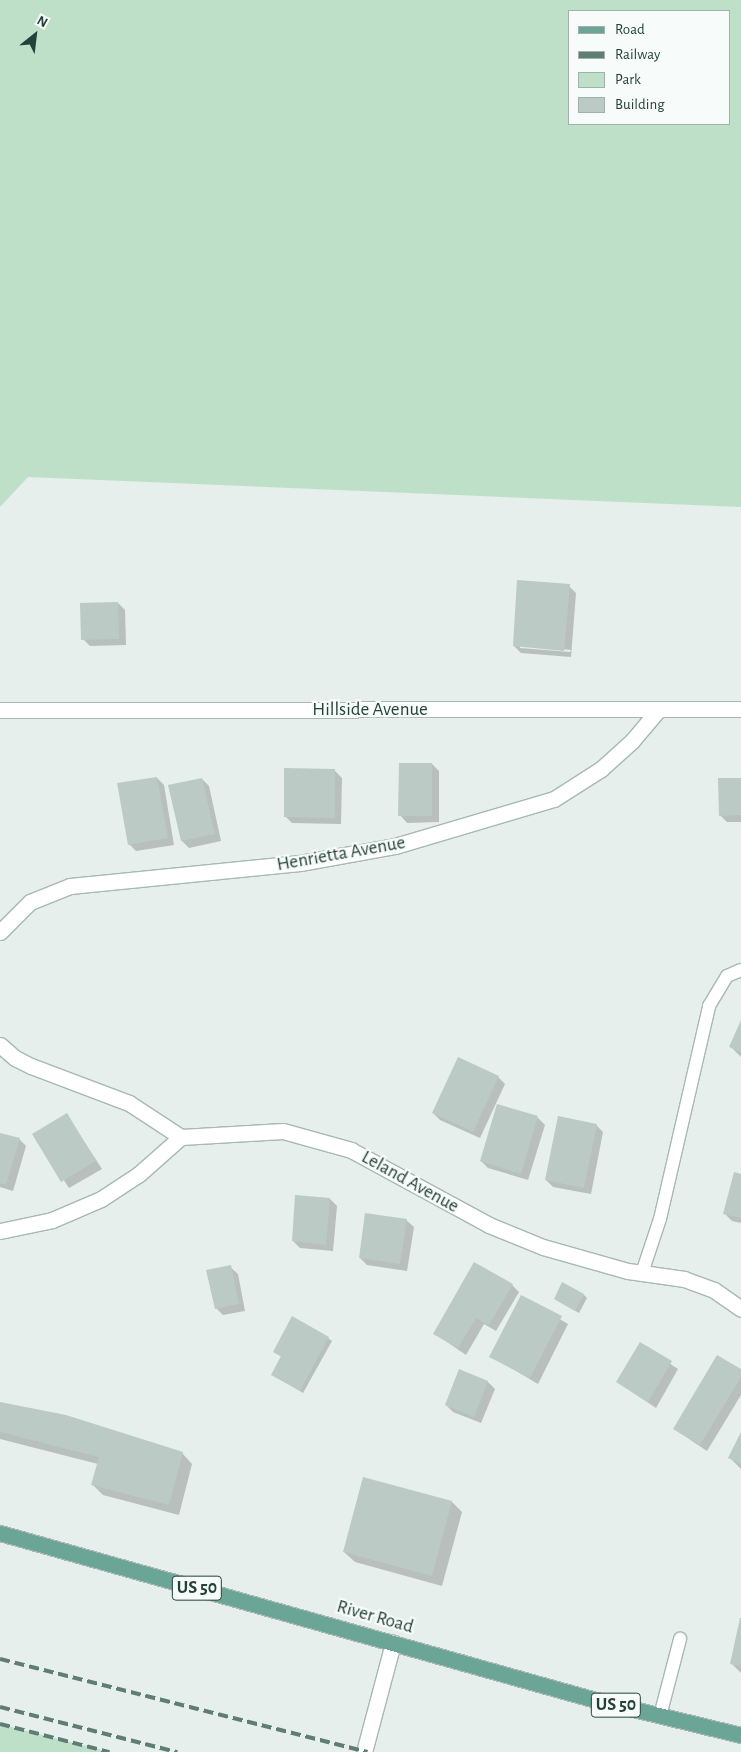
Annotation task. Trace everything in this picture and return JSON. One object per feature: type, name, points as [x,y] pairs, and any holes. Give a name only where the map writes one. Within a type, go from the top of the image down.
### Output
[{"type":"main road","name":"River Road","points":[[0,1533],[660,1716],[741,1735]]},
{"type":"street","name":"Henrietta Avenue","points":[[0,932],[30,902],[56,889],[300,863],[395,846],[554,799],[601,769],[632,741],[659,709]]},
{"type":"street","name":"Hillside Avenue","points":[[0,710],[741,709]]},
{"type":"street","points":[[0,1045],[16,1058],[31,1066],[129,1103],[181,1137],[139,1174],[101,1199],[52,1220],[0,1231]]},
{"type":"street","name":"Leland Avenue","points":[[181,1137],[282,1131],[351,1150],[489,1225],[543,1247],[642,1273],[684,1279],[714,1290],[741,1309]]},
{"type":"street","points":[[364,1752],[393,1643]]},
{"type":"lane","points":[[642,1273],[660,1218],[710,1006],[727,976],[741,970]]},
{"type":"lane","points":[[660,1716],[680,1639]]},
{"type":"green space","points":[[0,0],[741,0],[741,507],[28,477],[0,507]]},
{"type":"green space","points":[[0,1724],[109,1752],[0,1752]]},
{"type":"building","points":[[517,580],[570,584],[564,651],[513,646]]},
{"type":"building","points":[[118,602],[119,639],[81,640],[80,603]]},
{"type":"building","points":[[399,763],[432,763],[432,816],[398,816]]},
{"type":"building","points":[[284,768],[335,769],[335,818],[284,817]]},
{"type":"building","points":[[157,777],[168,838],[128,845],[117,783]]},
{"type":"building","points":[[202,778],[215,834],[181,841],[168,785]]},
{"type":"building","points":[[718,778],[741,778],[741,815],[719,816]]},
{"type":"building","points":[[741,1020],[741,1052],[729,1047]]},
{"type":"building","points":[[458,1057],[499,1076],[473,1132],[432,1113]]},
{"type":"building","points":[[497,1104],[538,1116],[521,1174],[480,1161]]},
{"type":"building","points":[[67,1113],[96,1161],[61,1182],[32,1134]]},
{"type":"building","points":[[558,1116],[597,1124],[584,1188],[545,1180]]},
{"type":"building","points":[[0,1133],[20,1138],[6,1185],[0,1183]]},
{"type":"building","points":[[734,1172],[741,1174],[741,1218],[723,1214]]},
{"type":"building","points":[[295,1195],[330,1198],[326,1245],[292,1241]]},
{"type":"building","points":[[365,1213],[407,1219],[400,1264],[359,1258]]},
{"type":"building","points":[[474,1262],[513,1284],[489,1325],[476,1318],[458,1348],[433,1334]]},
{"type":"building","points":[[231,1265],[239,1304],[215,1309],[206,1270]]},
{"type":"building","points":[[562,1282],[584,1294],[575,1311],[554,1299]]},
{"type":"building","points":[[521,1295],[562,1316],[530,1378],[489,1357]]},
{"type":"building","points":[[292,1316],[329,1337],[300,1391],[271,1375],[281,1356],[273,1352]]},
{"type":"building","points":[[640,1342],[672,1361],[648,1402],[616,1382]]},
{"type":"building","points":[[717,1355],[741,1369],[741,1377],[700,1445],[673,1429]]},
{"type":"building","points":[[459,1369],[488,1381],[474,1417],[445,1405]]},
{"type":"building","points":[[0,1402],[66,1415],[183,1452],[169,1505],[91,1485],[99,1457],[0,1432]]},
{"type":"building","points":[[741,1432],[741,1464],[728,1458]]},
{"type":"building","points":[[363,1477],[452,1501],[432,1576],[343,1552]]},
{"type":"building","points":[[741,1618],[741,1666],[730,1664]]},
{"type":"railway","points":[[0,1659],[367,1752]]},
{"type":"railway","points":[[0,1707],[177,1752]]},
{"type":"railway","points":[[0,1724],[109,1752]]}]
